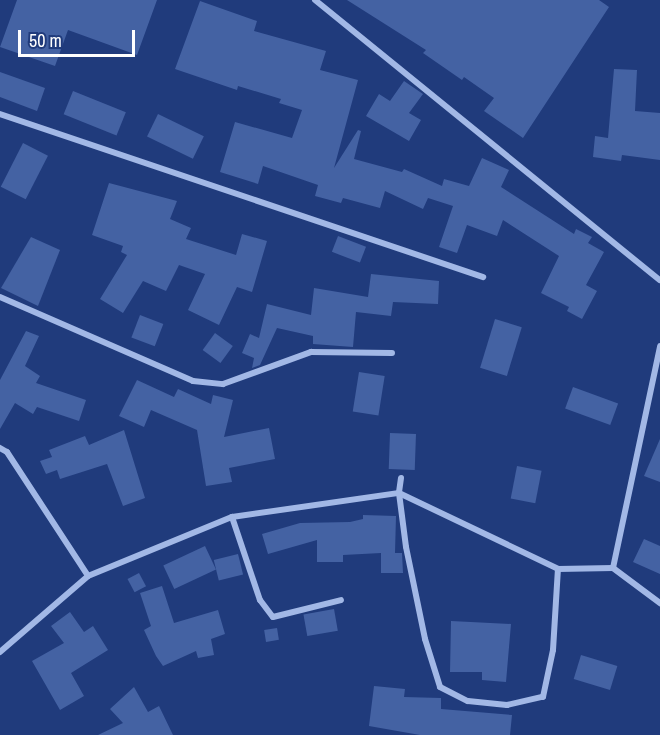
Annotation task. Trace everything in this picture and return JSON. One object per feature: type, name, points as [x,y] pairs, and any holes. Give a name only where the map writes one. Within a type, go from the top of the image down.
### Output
[{"type":"street","points":[[315,0],[660,280]]},
{"type":"street","points":[[0,114],[483,277]]},
{"type":"street","points":[[0,297],[193,381],[223,384],[311,352],[392,353]]},
{"type":"street","points":[[612,568],[660,346]]},
{"type":"street","points":[[0,448],[7,452],[88,576]]},
{"type":"street","points":[[401,478],[399,493],[425,639],[440,687],[468,701],[507,705],[543,697],[553,650],[558,569]]},
{"type":"street","points":[[0,652],[88,576],[232,517],[399,493],[558,569],[612,568],[660,603]]},
{"type":"street","points":[[232,517],[260,600],[273,617],[341,600]]},
{"type":"building","points":[[17,0],[157,0],[137,55],[68,30],[55,66],[0,47]]},
{"type":"building","points":[[347,0],[599,0],[609,7],[523,138],[484,111],[494,98],[464,77],[462,80],[423,53],[426,50]]},
{"type":"building","points":[[200,1],[257,21],[254,31],[326,51],[320,70],[358,80],[334,168],[358,130],[361,131],[354,159],[402,172],[404,169],[442,186],[444,179],[469,186],[482,158],[509,170],[501,187],[574,234],[576,229],[592,237],[588,243],[604,252],[586,285],[597,291],[582,319],[567,311],[569,307],[541,293],[559,256],[503,220],[497,236],[467,225],[457,253],[439,247],[453,206],[428,198],[423,209],[385,191],[380,208],[343,198],[341,203],[315,196],[318,185],[263,166],[258,184],[220,172],[235,122],[292,138],[302,110],[279,103],[281,99],[238,86],[237,90],[175,69]]},
{"type":"building","points":[[614,69],[637,70],[635,111],[660,113],[660,160],[622,155],[621,161],[593,157],[595,136],[608,138]]},
{"type":"building","points":[[0,72],[45,88],[37,111],[0,97]]},
{"type":"building","points":[[404,81],[423,94],[409,113],[421,120],[409,141],[366,116],[379,94],[390,101]]},
{"type":"building","points":[[73,91],[126,112],[116,136],[64,114]]},
{"type":"building","points":[[158,114],[204,136],[193,159],[147,136]]},
{"type":"building","points":[[23,143],[48,156],[26,199],[1,187]]},
{"type":"building","points":[[109,183],[177,201],[170,219],[191,228],[186,239],[236,255],[242,234],[267,241],[252,292],[237,287],[219,325],[188,310],[205,274],[179,265],[166,291],[143,281],[123,313],[100,299],[127,255],[121,252],[123,246],[92,235]]},
{"type":"building","points":[[338,236],[366,247],[360,263],[332,252]]},
{"type":"building","points":[[31,237],[60,250],[38,306],[1,288]]},
{"type":"building","points":[[371,274],[439,281],[438,304],[393,302],[391,316],[356,312],[353,347],[313,344],[313,336],[277,328],[260,365],[252,368],[254,358],[242,353],[250,334],[259,338],[267,304],[311,315],[314,288],[368,297]]},
{"type":"building","points":[[140,315],[163,324],[155,346],[131,337]]},
{"type":"building","points":[[495,319],[522,327],[507,376],[480,368]]},
{"type":"building","points":[[26,331],[39,336],[25,366],[40,376],[36,383],[86,400],[79,421],[37,407],[33,414],[15,403],[0,429],[0,380]]},
{"type":"building","points":[[215,333],[233,346],[220,363],[203,350]]},
{"type":"building","points":[[359,372],[385,376],[378,416],[353,412]]},
{"type":"building","points":[[137,380],[174,397],[178,389],[211,404],[213,395],[233,400],[224,437],[269,428],[275,459],[229,468],[232,482],[206,486],[197,430],[151,410],[144,427],[119,416]]},
{"type":"building","points":[[573,387],[618,403],[610,425],[565,409]]},
{"type":"building","points":[[124,430],[145,498],[123,506],[107,464],[60,479],[57,470],[46,474],[40,461],[52,457],[49,450],[85,436],[89,445]]},
{"type":"building","points":[[390,433],[416,434],[415,470],[389,469]]},
{"type":"building","points":[[660,439],[660,482],[644,476]]},
{"type":"building","points":[[517,466],[542,471],[535,503],[511,498]]},
{"type":"building","points":[[363,515],[396,516],[395,553],[402,553],[403,573],[381,573],[381,553],[343,555],[343,562],[317,562],[317,540],[268,554],[262,534],[300,523],[350,522],[363,519]]},
{"type":"building","points":[[644,539],[660,546],[660,574],[633,562]]},
{"type":"building","points":[[205,546],[216,570],[174,589],[163,565]]},
{"type":"building","points":[[238,554],[243,574],[219,580],[214,560]]},
{"type":"building","points":[[139,573],[146,586],[135,592],[128,579]]},
{"type":"building","points":[[162,586],[174,623],[218,610],[225,634],[211,639],[214,655],[198,658],[196,651],[163,666],[144,630],[151,626],[140,593]]},
{"type":"building","points":[[334,609],[338,631],[307,636],[303,614]]},
{"type":"building","points":[[70,612],[84,632],[93,626],[108,650],[71,673],[84,696],[60,710],[32,661],[64,643],[51,626]]},
{"type":"building","points":[[451,621],[511,624],[506,682],[482,680],[482,672],[450,672]]},
{"type":"building","points":[[277,628],[279,640],[266,642],[264,630]]},
{"type":"building","points":[[581,655],[617,666],[610,690],[574,679]]},
{"type":"building","points":[[374,686],[405,689],[404,697],[441,698],[441,709],[512,715],[510,735],[420,735],[369,726]]},
{"type":"building","points":[[134,687],[148,712],[159,706],[173,735],[98,735],[123,723],[110,709]]}]
